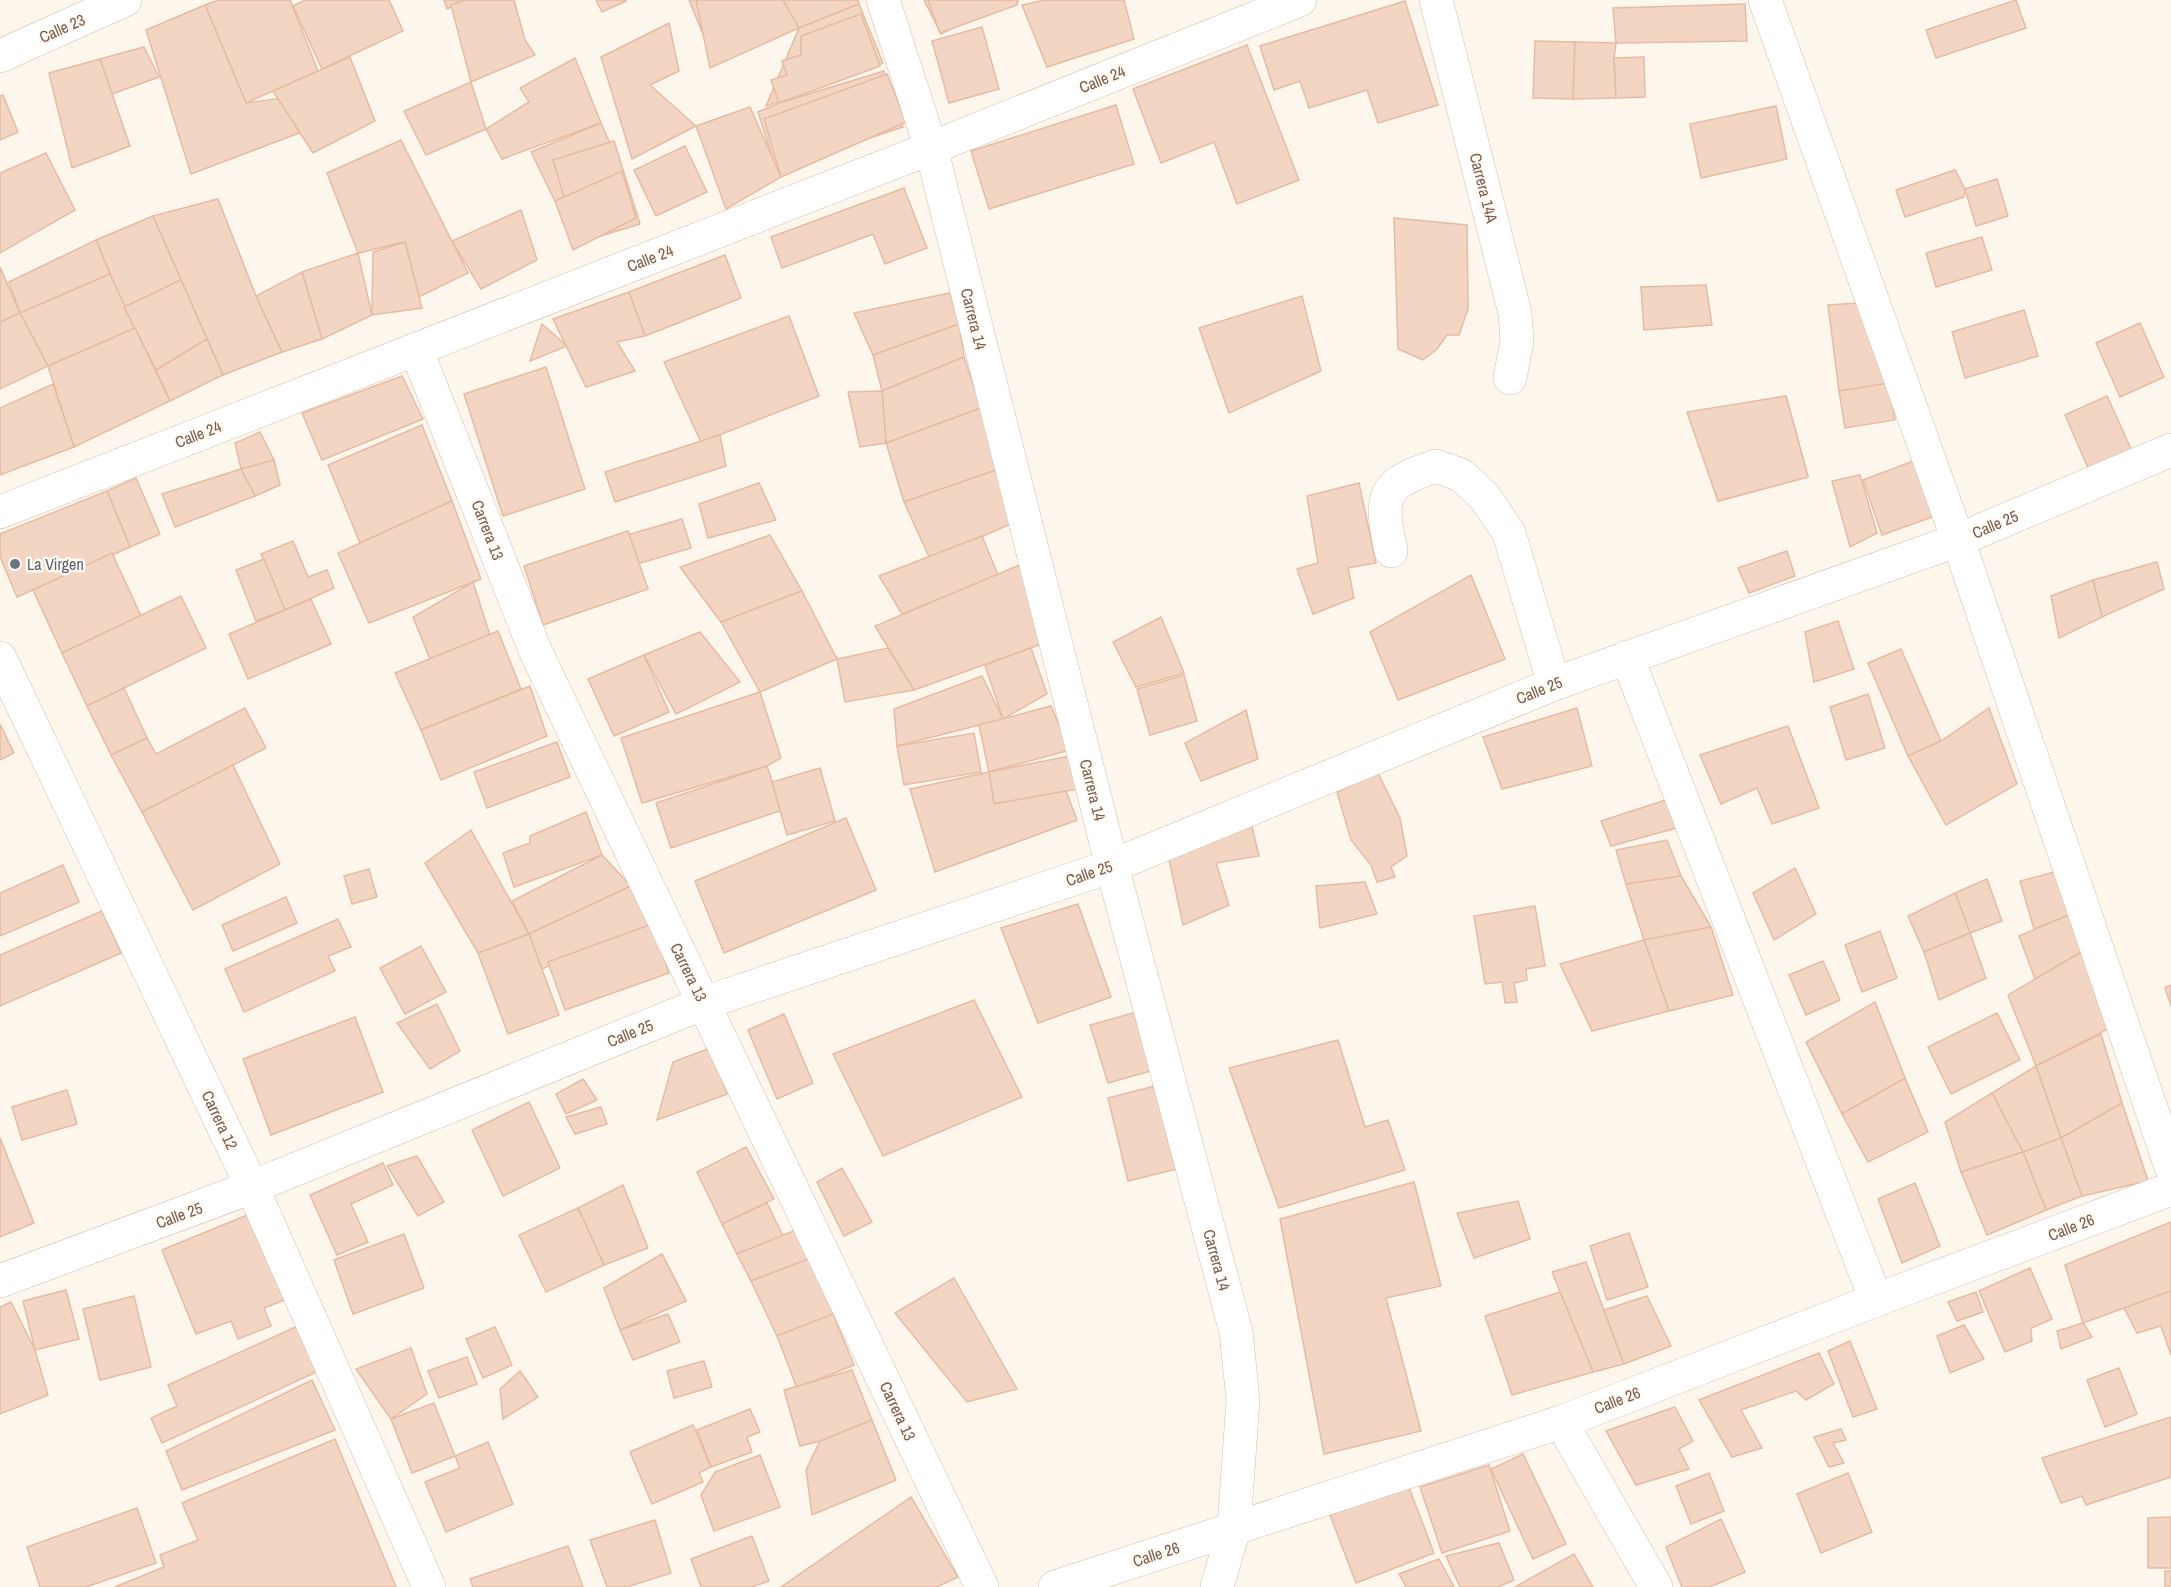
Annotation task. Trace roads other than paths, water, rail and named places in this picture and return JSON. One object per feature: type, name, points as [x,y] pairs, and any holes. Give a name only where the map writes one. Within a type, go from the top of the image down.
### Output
[{"type":"street","name":"Calle 23","points":[[0,56],[125,0]]},
{"type":"street","name":"Carrera 14","points":[[883,0],[931,148],[1112,866],[1236,1332],[1243,1400],[1234,1528],[1217,1587]]},
{"type":"street","name":"Calle 24","points":[[0,512],[931,148],[1300,0]]},
{"type":"street","name":"Carrera 14A","points":[[1436,0],[1515,313],[1517,341],[1510,378]]},
{"type":"street","points":[[1766,0],[1958,540],[2171,1167]]},
{"type":"street","name":"Carrera 13","points":[[416,349],[535,651],[982,1587]]},
{"type":"street","name":"Calle 25","points":[[0,1281],[252,1187],[704,1003],[1112,866],[1554,684],[1958,540],[2171,450]]},
{"type":"street","points":[[1391,551],[1384,512],[1387,495],[1400,481],[1436,466],[1461,475],[1484,496],[1509,533],[1554,684]]},
{"type":"street","points":[[1627,657],[1876,1300]]},
{"type":"street","name":"Carrera 12","points":[[0,658],[252,1187],[429,1587]]},
{"type":"street","name":"Calle 26","points":[[1055,1587],[1561,1422],[2171,1189]]},
{"type":"street","points":[[1561,1422],[1656,1587]]},
{"type":"place","name":"La Virgen","points":[[15,564]]}]
